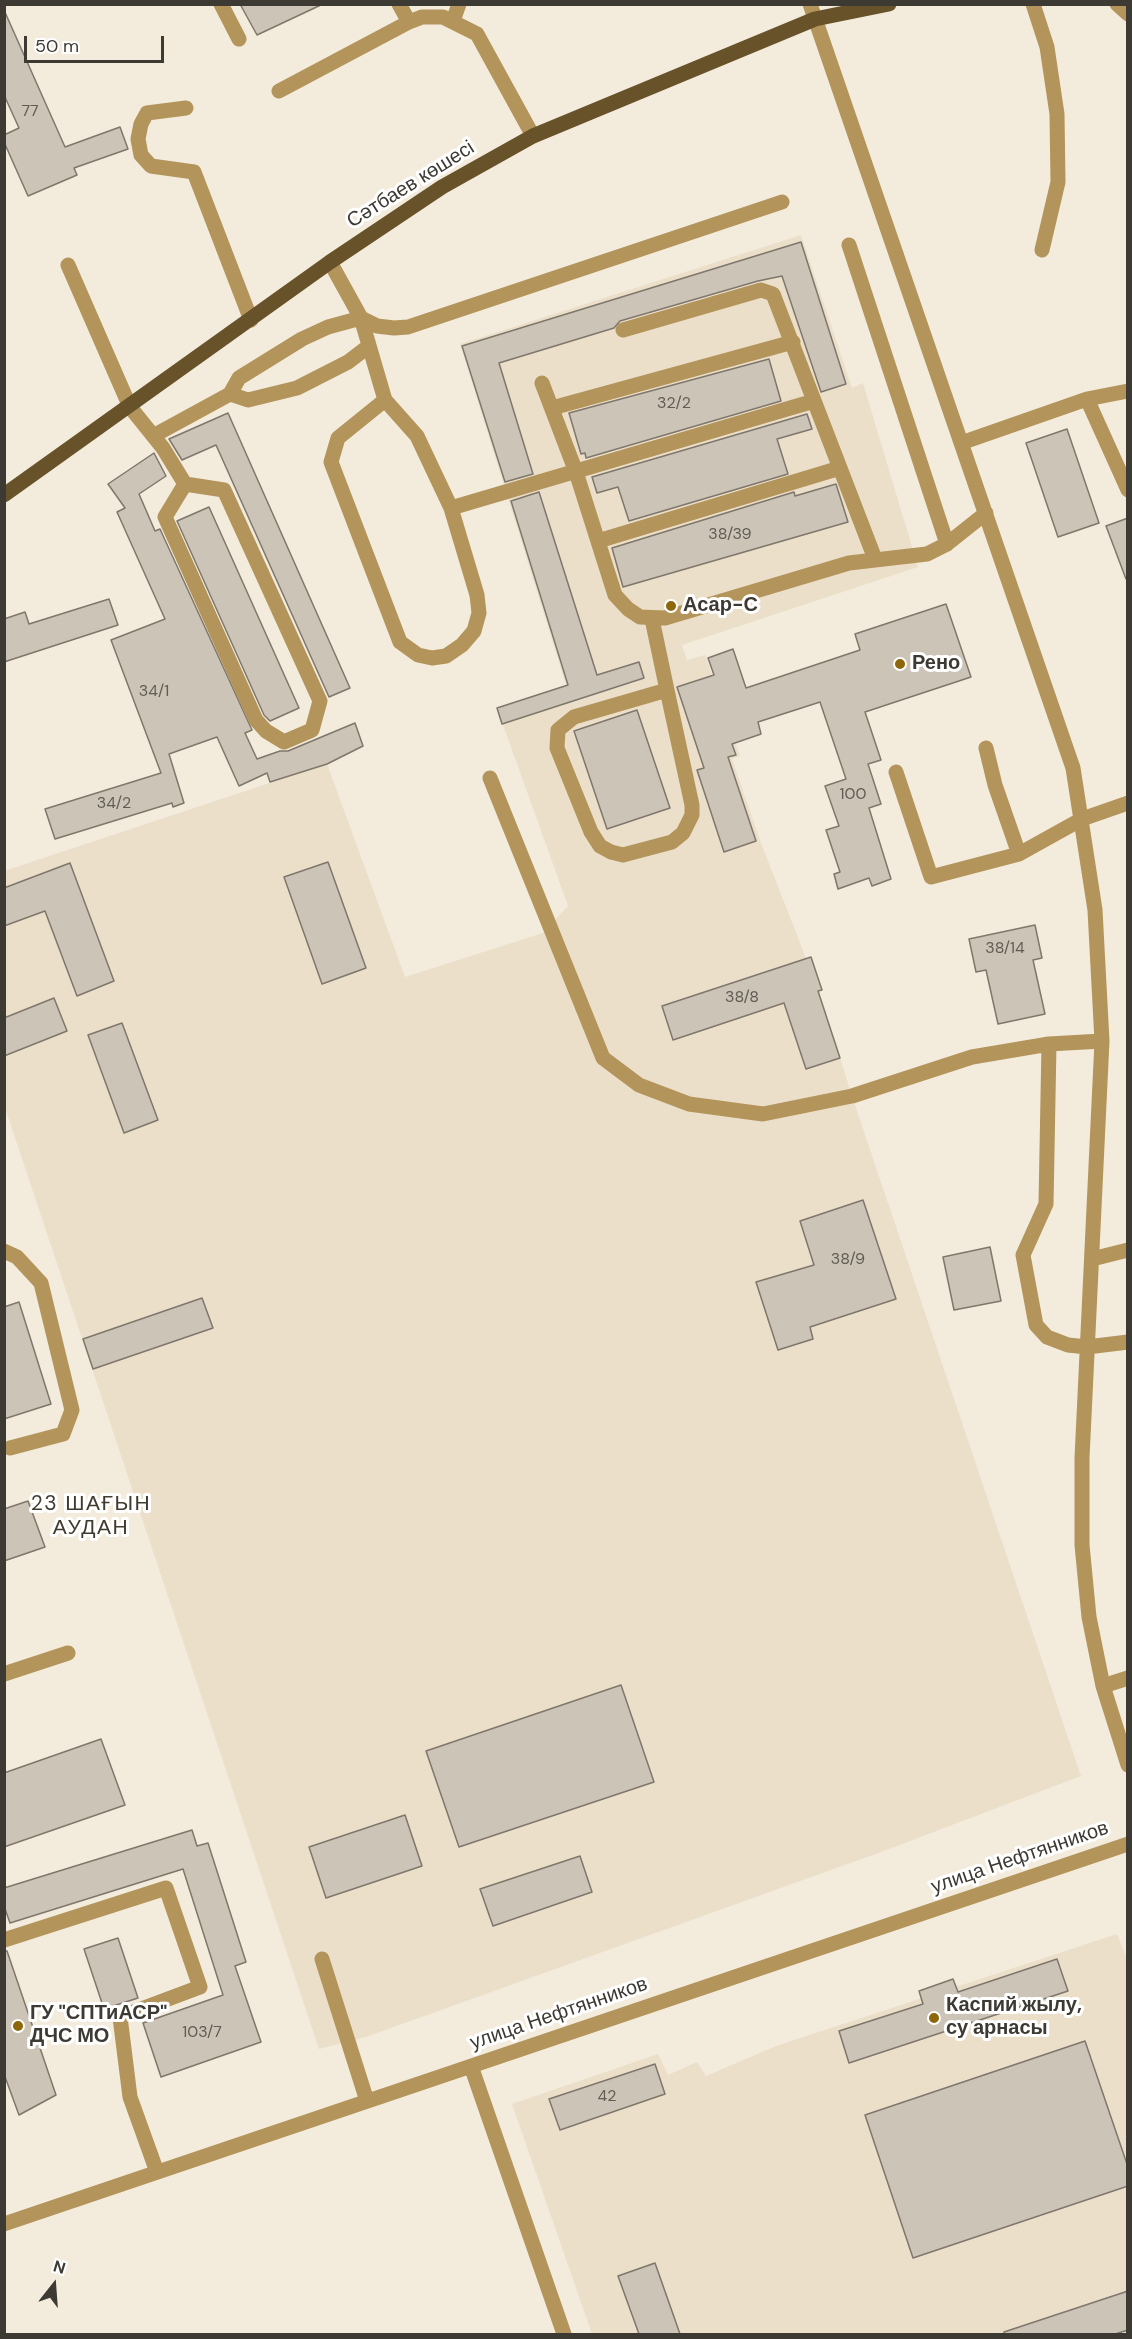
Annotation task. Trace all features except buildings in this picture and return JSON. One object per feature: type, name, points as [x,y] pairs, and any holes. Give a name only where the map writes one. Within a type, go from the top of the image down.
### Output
[{"type":"main road","name":"Сәтбаев көшесі","points":[[4,495],[330,262],[442,187],[533,136],[812,12],[889,4]]},
{"type":"street","points":[[221,4],[239,39]]},
{"type":"street","points":[[399,4],[409,22]]},
{"type":"street","points":[[453,21],[459,4]]},
{"type":"street","points":[[1033,4],[1047,47],[1057,114],[1058,182],[1042,250]]},
{"type":"street","points":[[1117,4],[1128,14]]},
{"type":"street","points":[[812,12],[1073,768],[1095,910],[1102,1041],[1082,1458],[1082,1545],[1089,1617],[1103,1686],[1128,1765]]},
{"type":"street","points":[[279,91],[409,22],[434,16],[453,21],[477,34],[533,136]]},
{"type":"street","points":[[186,108],[147,113],[141,123],[138,139],[141,154],[151,166],[194,172],[251,320]]},
{"type":"street","points":[[153,436],[230,394],[239,378],[302,339],[328,327],[361,318],[386,327],[408,327],[782,202]]},
{"type":"street","points":[[849,245],[947,544]]},
{"type":"street","points":[[330,262],[361,318],[385,400],[417,436],[451,508],[477,595],[479,613],[474,631],[462,645],[446,656],[432,658],[418,655],[400,642],[331,462],[338,438],[385,400]]},
{"type":"street","points":[[68,265],[130,407],[153,436],[185,484],[224,490],[320,701],[312,730],[284,742],[266,731],[256,720],[165,517],[185,484]]},
{"type":"street","points":[[623,330],[761,290],[773,294],[875,559]]},
{"type":"street","points":[[552,408],[793,342]]},
{"type":"street","points":[[230,394],[248,400],[297,388],[348,362],[369,346]]},
{"type":"street","points":[[542,383],[576,472],[615,596],[640,617],[652,619],[680,614],[849,563],[927,554],[947,544],[986,513]]},
{"type":"street","points":[[961,443],[1087,399],[1128,391]]},
{"type":"street","points":[[1087,399],[1128,490]]},
{"type":"street","points":[[451,508],[814,401]]},
{"type":"street","points":[[598,541],[840,468]]},
{"type":"street","points":[[652,619],[692,805],[690,824],[672,843],[623,855],[611,852],[600,846],[591,832],[556,748],[558,730],[574,717],[667,690]]},
{"type":"street","points":[[986,748],[995,785],[1019,854]]},
{"type":"street","points":[[896,772],[931,877],[1019,854],[1082,819],[1128,803]]},
{"type":"street","points":[[490,778],[603,1058],[639,1084],[689,1104],[763,1114],[852,1096],[972,1057],[1049,1044],[1102,1041]]},
{"type":"street","points":[[1049,1044],[1046,1204],[1023,1255],[1036,1325],[1047,1337],[1068,1345],[1087,1347],[1128,1342]]},
{"type":"street","points":[[1092,1259],[1128,1250]]},
{"type":"street","points":[[4,1251],[17,1257],[41,1282],[72,1410],[63,1434],[10,1448]]},
{"type":"street","points":[[4,1674],[68,1653]]},
{"type":"street","points":[[1103,1686],[1128,1678]]},
{"type":"street","name":"улица Нефтянников","points":[[4,2224],[1128,1844]]},
{"type":"street","points":[[4,1940],[166,1888],[200,1987],[120,2017],[130,2097],[157,2172]]},
{"type":"street","points":[[322,1959],[367,2101]]},
{"type":"street","points":[[471,2066],[564,2334]]},
{"type":"shaded area","points":[[801,235],[852,388],[863,383],[918,567],[682,645],[687,660],[705,655],[740,756],[732,759],[761,843],[806,958],[811,957],[822,990],[819,992],[852,1096],[1081,1776],[881,1852],[366,2037],[319,2049],[5,1108],[4,871],[327,764],[405,977],[543,933],[568,906],[497,708],[566,685],[460,344]]},
{"type":"shaded area","points":[[1117,1934],[1128,1961],[1127,2334],[592,2334],[512,2104],[658,2054],[668,2075],[697,2062],[706,2076],[776,2046]]},
{"type":"place","name":"Асар-С","points":[[671,606]]},
{"type":"place","name":"Рено","points":[[900,664]]},
{"type":"place","name":"Каспий жылу, су арнасы","points":[[934,2018]]},
{"type":"place","name":"ГУ \"СПТиАСР\" ДЧС МО","points":[[18,2026]]},
{"type":"district","name":"23 ШАҒЫН АУДАН","points":[[91,1516]]}]
